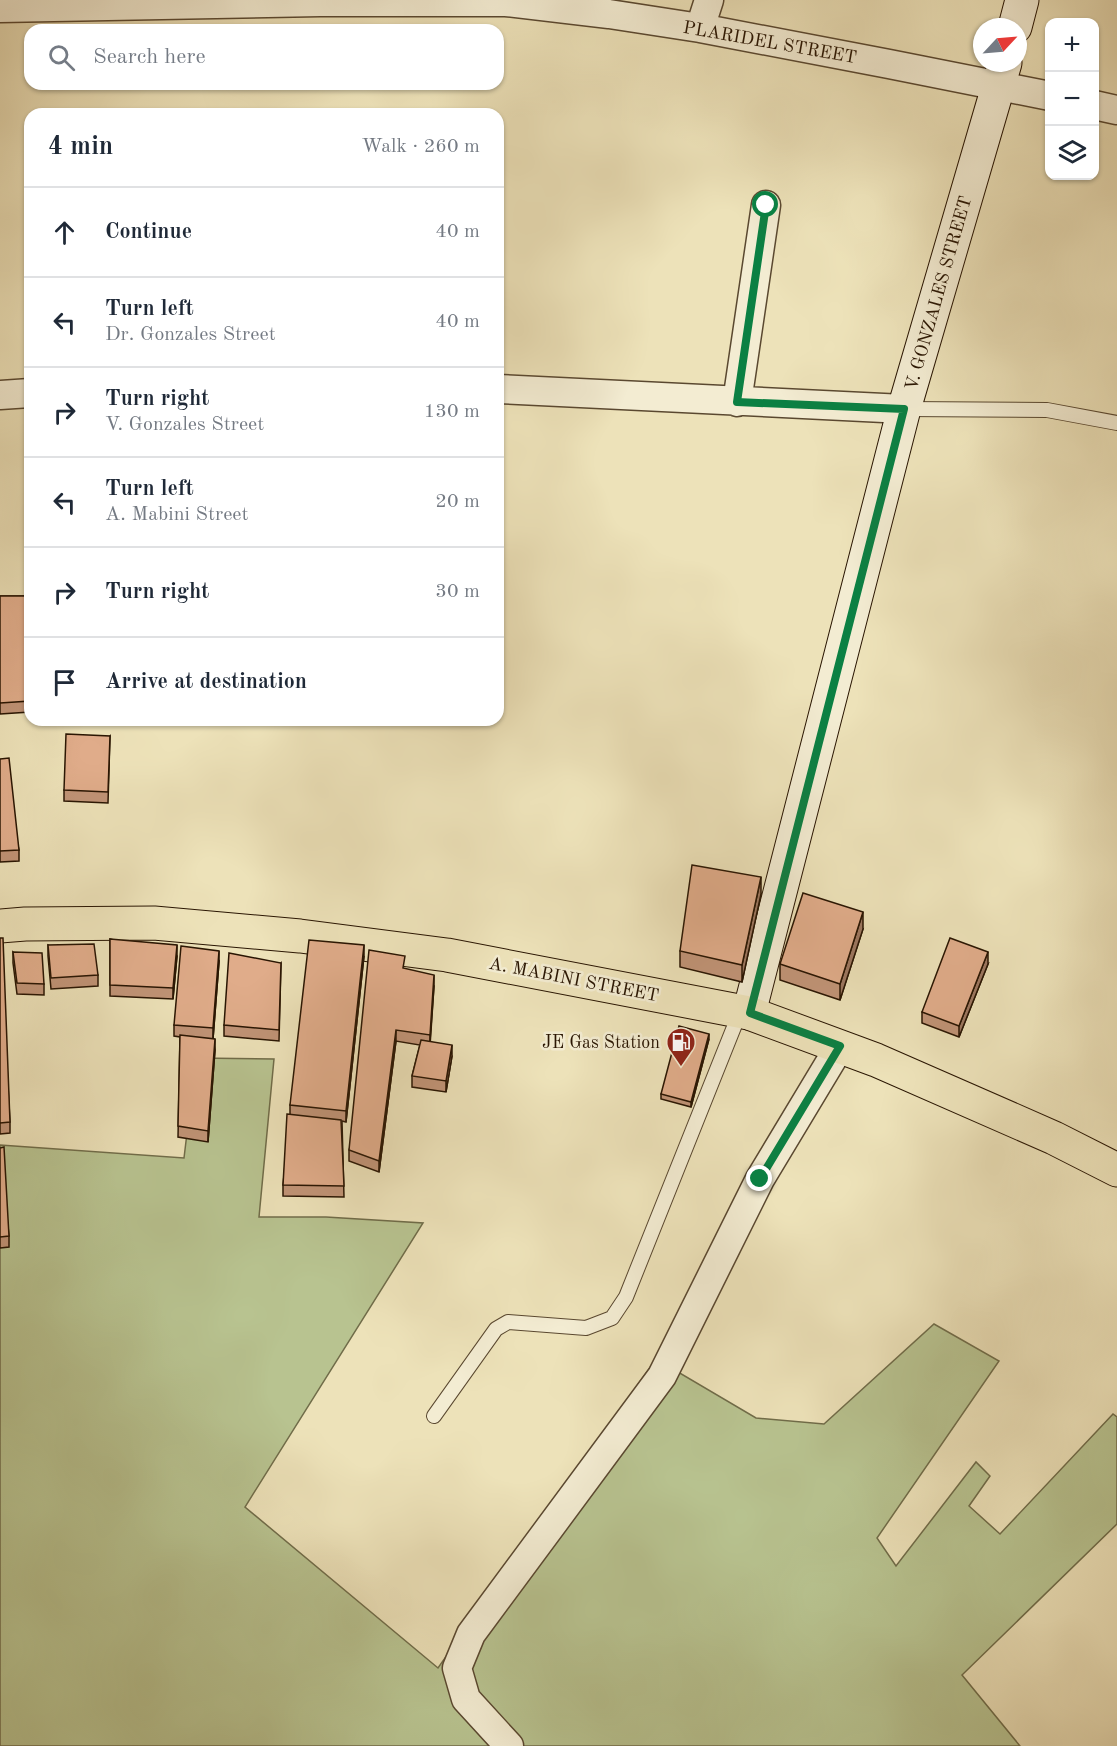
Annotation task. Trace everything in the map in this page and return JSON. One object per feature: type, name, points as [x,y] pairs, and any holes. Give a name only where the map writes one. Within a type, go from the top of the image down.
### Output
[{"type":"main road","name":"A. MABINI STREET","points":[[0,927],[25,924],[154,923],[300,936],[447,955],[745,1012],[840,1046],[1054,1138],[1117,1170]]},
{"type":"street","points":[[700,28],[709,0]]},
{"type":"street","points":[[1017,18],[1022,0]]},
{"type":"street","name":"PLARIDEL STREET","points":[[0,8],[179,2],[506,2],[700,28],[1002,74],[1045,94]]},
{"type":"street","name":"V. GONZALES STREET","points":[[745,1012],[904,409],[1002,74]]},
{"type":"street","points":[[1099,106],[1117,110]]},
{"type":"street","points":[[737,402],[766,205]]},
{"type":"street","points":[[504,389],[904,409]]},
{"type":"street","points":[[0,395],[24,393]]},
{"type":"street","points":[[509,1746],[466,1699],[457,1668],[471,1634],[662,1376],[760,1179],[840,1046]]},
{"type":"lane","points":[[904,409],[1047,411],[1117,423]]},
{"type":"lane","points":[[434,1416],[496,1329],[508,1322],[586,1328],[612,1318],[626,1297],[745,1012]]},
{"type":"green space","points":[[196,1058],[274,1059],[259,1217],[326,1217],[423,1223],[245,1507],[438,1668],[656,1359],[756,1418],[824,1424],[934,1324],[999,1361],[877,1538],[896,1566],[976,1462],[990,1476],[969,1506],[1000,1534],[1113,1414],[1117,1417],[1117,1524],[962,1675],[1020,1746],[0,1746],[0,1145],[184,1158]]},
{"type":"building","points":[[0,596],[24,596],[24,701],[0,703]]},
{"type":"building","points":[[66,734],[110,736],[108,792],[64,790]]},
{"type":"building","points":[[9,758],[19,850],[0,851],[0,759]]},
{"type":"building","points":[[692,865],[761,877],[742,965],[680,951]]},
{"type":"building","points":[[803,893],[863,912],[840,984],[780,964]]},
{"type":"building","points":[[0,938],[3,938],[10,1122],[0,1123]]},
{"type":"building","points":[[950,938],[988,952],[959,1026],[922,1012]]},
{"type":"building","points":[[110,939],[177,945],[173,988],[110,985]]},
{"type":"building","points":[[309,940],[364,945],[346,1111],[290,1105]]},
{"type":"building","points":[[94,944],[98,975],[51,978],[48,945]]},
{"type":"building","points":[[181,946],[219,951],[213,1028],[174,1025]]},
{"type":"building","points":[[369,950],[405,956],[403,968],[434,975],[430,1035],[396,1030],[379,1161],[349,1150]]},
{"type":"building","points":[[13,952],[42,953],[44,984],[17,983]]},
{"type":"building","points":[[229,953],[281,963],[279,1030],[224,1025]]},
{"type":"building","points":[[679,1026],[709,1034],[691,1102],[661,1094]]},
{"type":"building","points":[[180,1035],[215,1039],[208,1131],[178,1126]]},
{"type":"building","points":[[421,1040],[452,1045],[446,1081],[412,1076]]},
{"type":"building","points":[[287,1114],[341,1120],[344,1186],[283,1185]]},
{"type":"building","points":[[4,1147],[9,1236],[0,1237],[0,1148]]},
{"type":"place","name":"JE Gas Station","points":[[681,1068]]},
{"type":"route","points":[[760,1179],[840,1046],[750,1013],[904,409],[737,402],[766,205]]}]
